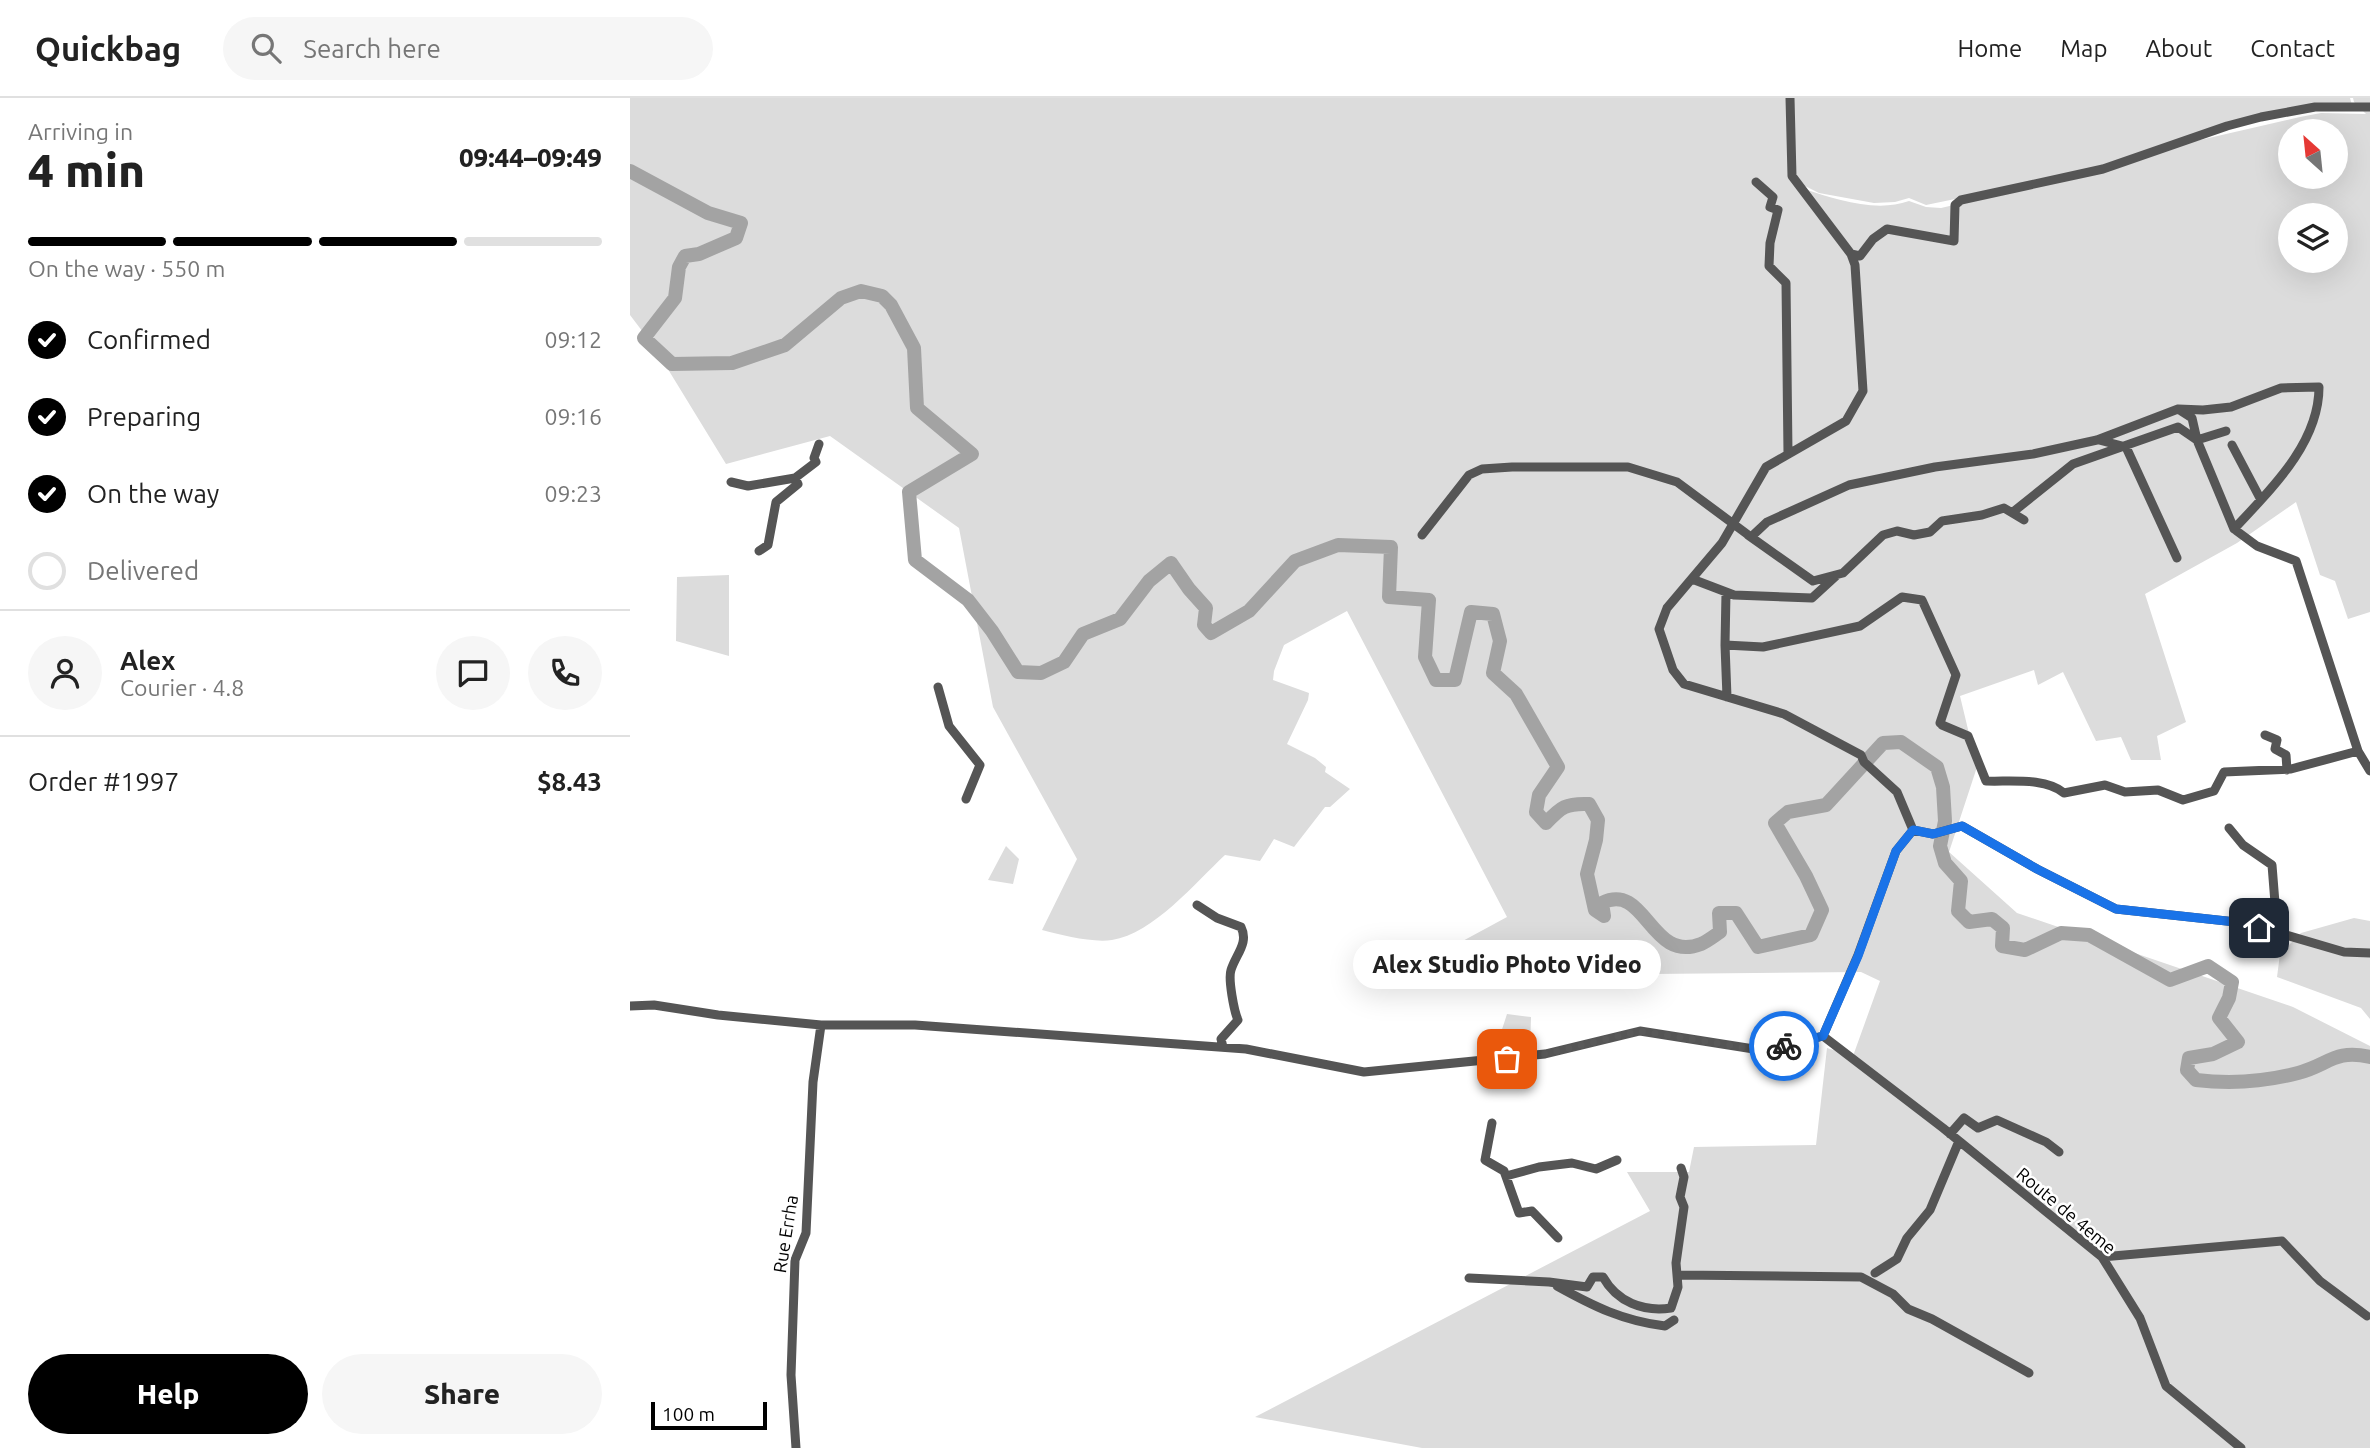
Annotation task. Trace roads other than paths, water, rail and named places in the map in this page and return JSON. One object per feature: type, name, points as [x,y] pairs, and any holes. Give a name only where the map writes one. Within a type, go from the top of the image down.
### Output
[{"type":"street","points":[[1790,98],[1792,176],[1851,254],[1855,265],[1863,391],[1846,421],[1766,467],[1722,543],[1667,608],[1659,629],[1672,670],[1684,684],[1784,714],[1861,755],[1864,762],[1897,792],[1913,830]]},
{"type":"street","points":[[1851,254],[1860,256],[1873,239],[1888,229],[1954,241],[1955,205],[1961,200],[2104,169],[2227,126],[2261,117],[2315,107],[2370,107]]},
{"type":"street","points":[[1756,181],[1773,197],[1770,206],[1778,210],[1770,243],[1769,266],[1786,283],[1788,454]]},
{"type":"street","points":[[1748,535],[1751,537],[1767,522],[1849,485],[1935,467],[2033,454],[2097,440],[2178,409],[2231,407],[2281,388],[2319,387],[2319,400],[2308,435],[2280,480],[2234,529]]},
{"type":"street","points":[[2178,409],[2192,418],[2197,440],[2234,529],[2257,546],[2296,561],[2358,751],[2370,771]]},
{"type":"street","points":[[2013,512],[2073,464],[2178,427],[2197,440]]},
{"type":"street","points":[[2197,440],[2226,431]]},
{"type":"street","points":[[2097,440],[2126,447]]},
{"type":"street","points":[[731,482],[748,486],[795,478],[816,462],[814,458],[819,444]]},
{"type":"street","points":[[2232,445],[2261,500]]},
{"type":"street","points":[[2126,447],[2177,558]]},
{"type":"street","points":[[1422,535],[1469,475],[1482,469],[1511,467],[1628,467],[1677,482],[1813,581],[1843,573],[1883,535],[1897,531],[1914,535],[1930,532],[1942,521],[1982,515],[2004,508],[2024,520]]},
{"type":"street","points":[[759,551],[768,545],[776,502],[798,484],[795,478]]},
{"type":"street","points":[[1692,579],[1734,596],[1811,598],[1839,574]]},
{"type":"street","points":[[1726,593],[1727,697]]},
{"type":"street","points":[[1725,645],[1762,647],[1860,626],[1902,597],[1922,600],[1956,675],[1941,724],[1968,736],[1986,781],[2047,785],[2064,793],[2105,785],[2125,792],[2158,790],[2183,800],[2214,791],[2224,772],[2287,770],[2358,751]]},
{"type":"street","points":[[938,687],[949,726],[980,765],[966,799]]},
{"type":"street","points":[[2265,735],[2277,740],[2275,749],[2286,755],[2287,770]]},
{"type":"street","points":[[1913,830],[1933,834],[1962,826],[2037,869],[2116,909],[2245,923],[2344,952],[2370,953]]},
{"type":"street","points":[[2229,828],[2243,845],[2272,864],[2275,903],[2273,932]]},
{"type":"street","points":[[630,1006],[654,1005],[718,1015],[821,1025],[915,1025],[1223,1047],[1364,1072],[1545,1054],[1640,1031],[1760,1050],[1823,1036],[1858,956],[1896,851],[1913,830]]},
{"type":"street","points":[[1197,905],[1217,918],[1241,927],[1244,934],[1244,941],[1230,971],[1232,999],[1238,1020],[1221,1039],[1223,1047]]},
{"type":"street","name":"Rue Errha","points":[[796,1448],[791,1375],[795,1260],[806,1233],[813,1082],[821,1025]]},
{"type":"street","name":"Route de 4eme","points":[[1823,1036],[1959,1141],[2102,1257],[2140,1318],[2165,1386],[2241,1448]]},
{"type":"street","points":[[1950,1134],[1964,1118],[1978,1128],[1997,1121],[2046,1142],[2059,1152]]},
{"type":"street","points":[[1492,1123],[1485,1160],[1504,1171],[1519,1213],[1532,1211],[1558,1238]]},
{"type":"street","points":[[1875,1273],[1897,1259],[1908,1238],[1930,1210],[1959,1141]]},
{"type":"street","points":[[1506,1176],[1539,1167],[1572,1163],[1596,1169],[1617,1160]]},
{"type":"street","points":[[1469,1278],[1587,1287],[1593,1277],[1603,1277],[1616,1296],[1655,1310],[1671,1308],[1678,1287],[1676,1263],[1684,1207],[1680,1197],[1684,1177],[1681,1168]]},
{"type":"street","points":[[2102,1257],[2283,1241],[2320,1281],[2367,1316]]},
{"type":"street","points":[[1677,1275],[1861,1277],[1893,1294],[1908,1309],[1932,1319],[2029,1373]]},
{"type":"street","points":[[1549,1282],[1604,1312],[1646,1324],[1665,1326],[1674,1320]]},
{"type":"waterway","points":[[630,171],[708,213],[741,223],[736,238],[699,254],[685,256],[679,267],[675,298],[644,338],[672,364],[732,363],[785,345],[841,298],[861,291],[882,296],[891,305],[914,348],[917,408],[972,454],[909,492],[915,560],[968,600],[1018,672],[1041,673],[1064,662],[1083,634],[1120,619],[1149,581],[1171,563],[1206,608],[1204,625],[1211,633],[1249,611],[1295,561],[1338,545],[1391,547],[1389,597],[1429,600],[1425,657],[1436,680],[1455,680],[1471,612],[1493,614],[1500,641],[1493,673],[1516,694],[1558,767],[1539,795],[1536,812],[1546,823],[1564,807],[1589,804],[1598,820],[1587,874],[1595,910],[1604,916],[1602,903],[1617,899],[1629,903],[1670,943],[1684,947],[1701,944],[1720,932],[1719,913],[1736,913],[1758,947],[1811,935],[1822,910],[1775,823],[1788,812],[1826,805],[1883,743],[1901,742],[1937,767],[1943,787],[1945,821],[1940,846],[1945,863],[1961,881],[1958,911],[1969,922],[1992,919],[2003,928],[2002,946],[2025,950],[2061,933],[2089,935],[2170,980],[2208,966],[2232,982],[2229,998],[2219,1018],[2238,1042],[2213,1054],[2189,1058],[2187,1070],[2196,1080],[2260,1080],[2309,1070],[2340,1056],[2370,1057]]},
{"type":"place","name":"Alex Studio Photo Video","points":[[1507,1059]]}]
